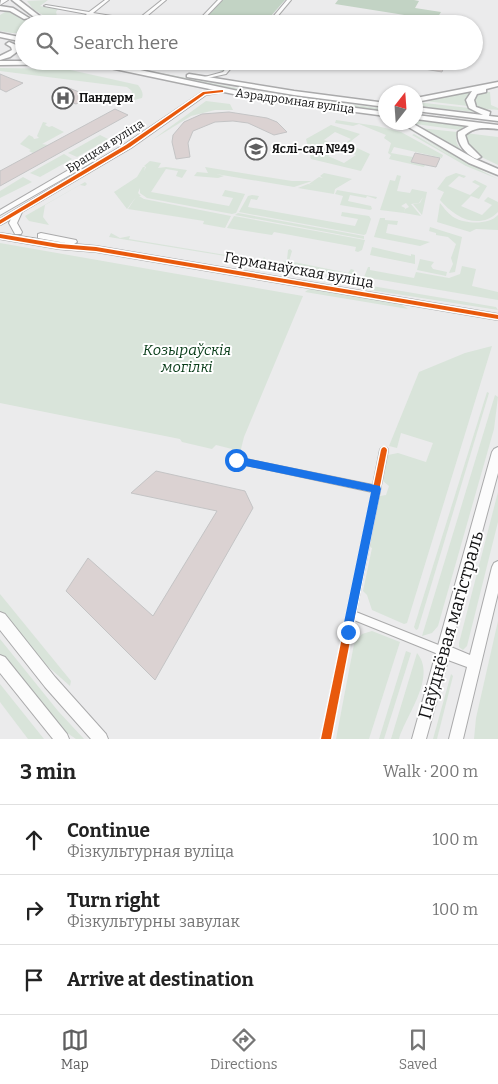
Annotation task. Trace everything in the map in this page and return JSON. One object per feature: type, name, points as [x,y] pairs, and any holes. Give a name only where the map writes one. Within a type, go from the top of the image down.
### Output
[{"type":"main road","points":[[15,0],[35,15]]},
{"type":"main road","points":[[0,8],[15,10],[22,15]]},
{"type":"main road","points":[[1,37],[15,35]]},
{"type":"main road","points":[[1,37],[15,39]]},
{"type":"main road","points":[[0,58],[8,56],[15,51],[14,46],[1,37]]},
{"type":"main road","points":[[9,44],[15,45]]},
{"type":"main road","name":"Аэрадромная вуліца","points":[[0,64],[15,64]]},
{"type":"main road","name":"Аэрадромная вуліца","points":[[126,70],[222,90],[306,104],[378,113]]},
{"type":"main road","name":"Аэрадромная вуліца","points":[[164,70],[231,83],[378,103]]},
{"type":"main road","points":[[423,99],[498,86]]},
{"type":"main road","points":[[498,86],[479,91],[472,95],[470,100],[473,108],[498,124]]},
{"type":"main road","points":[[423,110],[498,124]]},
{"type":"main road","points":[[423,118],[485,126]]},
{"type":"main road","points":[[498,124],[475,126],[463,132],[462,141],[466,148],[477,157],[498,167]]},
{"type":"main road","points":[[417,130],[472,161],[498,172]]},
{"type":"street","points":[[0,3],[6,0]]},
{"type":"street","points":[[88,15],[107,0]]},
{"type":"street","points":[[145,15],[164,0]]},
{"type":"street","points":[[206,15],[220,0]]},
{"type":"street","points":[[276,15],[289,0]]},
{"type":"street","points":[[46,6],[103,15]]},
{"type":"street","points":[[203,78],[224,73],[227,70]]},
{"type":"street","points":[[224,73],[225,80],[231,83]]},
{"type":"street","name":"Брацкая вуліца","points":[[0,213],[102,155],[172,110],[196,92],[196,88],[190,84]]},
{"type":"street","name":"Брацкая вуліца","points":[[0,222],[120,151],[204,93],[222,90]]},
{"type":"street","points":[[18,212],[13,223],[18,232]]},
{"type":"street","name":"Германаўская вуліца","points":[[0,229],[64,239],[96,249]]},
{"type":"street","name":"Германаўская вуліца","points":[[0,236],[59,246],[96,249],[498,317]]},
{"type":"street","points":[[326,739],[384,450]]},
{"type":"street","name":"Паўднёвая магістраль","points":[[419,739],[498,452]]},
{"type":"street","points":[[236,460],[376,489]]},
{"type":"street","name":"Паўднёвая магістраль","points":[[456,739],[498,567]]},
{"type":"street","points":[[351,614],[474,664]]},
{"type":"street","points":[[0,619],[56,689],[102,739]]},
{"type":"street","points":[[0,662],[62,739]]},
{"type":"green space","points":[[48,0],[40,6],[58,9],[57,15],[43,15],[33,9],[27,1]]},
{"type":"green space","points":[[223,0],[285,0],[272,15],[209,15]]},
{"type":"green space","points":[[338,0],[414,0],[419,1],[415,8],[441,12],[439,15],[404,15],[335,4]]},
{"type":"green space","points":[[0,10],[11,11],[17,15],[15,15],[15,33],[0,31],[0,15],[5,12]]},
{"type":"green space","points":[[0,68],[15,68],[15,70],[70,70],[138,85],[143,96],[142,98],[130,101],[132,91],[127,87],[0,71]]},
{"type":"green space","points":[[143,70],[251,91],[378,108],[378,110],[252,93]]},
{"type":"green space","points":[[490,92],[491,105],[498,108],[498,110],[483,109],[476,106],[473,99],[476,95]]},
{"type":"green space","points":[[470,93],[466,99],[468,106],[425,101]]},
{"type":"green space","points":[[206,101],[230,104],[233,110],[215,110],[191,116],[152,140]]},
{"type":"green space","points":[[423,103],[469,108],[475,112],[423,107]]},
{"type":"green space","points":[[336,120],[377,126],[378,130],[401,132],[443,155],[442,158],[394,147],[391,153],[413,157],[411,162],[425,165],[424,167],[389,159],[391,155],[388,153],[391,143],[384,138],[386,135],[359,124],[353,126],[335,123]]},
{"type":"green space","points":[[423,121],[465,126],[460,130],[423,125]]},
{"type":"green space","points":[[43,122],[47,123],[45,125],[49,127],[52,126],[64,132],[42,144],[48,145],[33,153],[20,144],[29,135],[34,139],[39,138],[37,136]]},
{"type":"green space","points":[[331,125],[360,134],[342,148],[340,147],[351,139],[335,132],[324,140],[339,147],[328,156],[344,163],[356,155],[349,152],[355,147],[370,154],[361,171],[311,159],[306,139]]},
{"type":"green space","points":[[423,128],[457,132],[456,137],[459,146],[478,162],[422,130]]},
{"type":"green space","points":[[465,133],[498,137],[498,165],[473,153],[464,140]]},
{"type":"green space","points":[[414,134],[458,160],[416,134],[469,163],[498,176],[478,169],[498,179],[466,166],[412,135]]},
{"type":"green space","points":[[100,135],[108,139],[77,157],[68,153]]},
{"type":"green space","points":[[64,154],[72,159],[40,177],[30,173]]},
{"type":"green space","points":[[150,161],[161,163],[158,168],[166,167],[187,170],[182,178],[176,176],[178,171],[166,169],[151,192],[229,206],[233,198],[222,196],[225,190],[245,194],[236,213],[232,214],[147,198],[140,193],[140,188],[138,193],[141,196],[139,196],[144,199],[231,216],[225,228],[203,224],[204,221],[128,209],[136,197],[127,209],[114,192],[137,177],[143,167],[145,167],[144,171],[146,167],[144,166]]},
{"type":"green space","points":[[205,167],[292,181],[312,181],[294,187],[216,174],[224,176],[218,178],[194,176],[197,172],[208,173]]},
{"type":"green space","points":[[324,173],[352,179],[335,189],[334,194],[298,188],[308,184],[313,185],[309,184],[319,177],[323,178],[320,176]]},
{"type":"green space","points":[[456,173],[466,176],[464,178],[459,176],[448,186],[470,195],[480,186],[472,182],[475,180],[487,186],[479,199],[471,196],[461,206],[482,215],[492,205],[484,201],[488,197],[498,202],[498,212],[491,218],[475,221],[467,220],[452,212],[440,200],[444,192],[437,189],[446,177]]},
{"type":"green space","points":[[397,175],[401,176],[397,191],[410,193],[412,189],[427,192],[422,215],[413,204],[420,203],[423,197],[419,203],[411,204],[421,216],[380,210],[390,180],[395,181]],"holes":[[[406,203],[409,207],[405,209],[404,213],[405,208],[401,206]]]},
{"type":"green space","points":[[23,177],[32,182],[0,198],[0,191]]},
{"type":"green space","points":[[85,182],[87,184],[85,186],[80,185],[45,205],[43,217],[49,225],[29,221],[25,216]]},
{"type":"green space","points":[[337,190],[377,197],[376,199],[367,196],[366,198],[350,195],[348,201],[371,206],[372,209],[370,210],[340,205],[343,196],[335,194]]},
{"type":"green space","points":[[248,196],[259,196],[257,200],[251,199],[248,207],[355,226],[358,219],[341,216],[342,212],[369,216],[371,219],[364,235],[239,212]]},
{"type":"green space","points":[[440,203],[453,217],[460,220],[483,222],[489,221],[498,215],[498,230],[476,229],[470,232],[437,222]]},
{"type":"green space","points":[[238,213],[364,236],[364,239],[235,215]]},
{"type":"green space","points":[[234,216],[365,240],[362,250],[358,252],[355,251],[356,247],[274,232],[272,235],[227,228]]},
{"type":"green space","points":[[380,218],[398,221],[397,225],[388,224],[386,233],[430,242],[420,246],[374,237]]},
{"type":"green space","points":[[430,227],[462,237],[455,272],[449,273],[453,264],[451,258],[456,244],[448,237],[436,235],[436,233],[429,231]]},
{"type":"green space","points":[[111,233],[120,238],[130,236],[129,239],[262,261],[264,257],[269,262],[274,263],[281,263],[287,260],[288,250],[290,249],[292,251],[289,261],[348,273],[351,269],[354,270],[354,277],[109,237]]},
{"type":"green space","name":"Козыраўскія могілкі","points":[[0,243],[303,296],[244,437],[239,457],[233,455],[232,449],[216,445],[212,449],[182,442],[180,439],[0,403]]},
{"type":"green space","points":[[372,247],[411,256],[411,254],[415,255],[415,264],[370,255]]},
{"type":"green space","points":[[420,259],[434,262],[431,266],[433,269],[447,272],[446,276],[417,270]]},
{"type":"green space","points":[[462,266],[476,269],[472,286],[498,292],[498,300],[364,277],[368,267],[370,267],[370,270],[414,278],[416,272],[449,278],[460,274]]},
{"type":"green space","points":[[360,284],[496,307],[498,310],[364,289],[359,286]]},
{"type":"green space","points":[[309,289],[399,303],[408,309],[305,292]]},
{"type":"green space","points":[[492,346],[407,623],[404,624],[372,610],[367,595],[363,591],[372,548],[370,547],[380,496],[386,495],[389,486],[383,481],[388,455],[398,453],[426,462],[433,443],[401,433],[397,448],[389,446],[419,372],[465,353]]},
{"type":"green space","points":[[487,392],[489,393],[418,629],[416,630],[414,627]]},
{"type":"green space","points":[[495,395],[498,397],[494,429],[438,626],[432,633],[422,636]]},
{"type":"green space","points":[[498,492],[498,522],[467,646],[463,650],[459,647],[459,643]]},
{"type":"green space","points":[[0,594],[71,681],[70,686],[35,655],[0,612]]},
{"type":"green space","points":[[498,621],[498,739],[474,739],[476,718]]},
{"type":"green space","points":[[372,631],[400,642],[369,739],[336,739],[354,644],[362,634]]},
{"type":"green space","points":[[0,639],[58,711],[84,739],[76,739],[57,726],[0,654]]},
{"type":"green space","points":[[406,651],[411,653],[384,739],[379,739]]},
{"type":"green space","points":[[417,653],[424,673],[422,684],[399,739],[391,739]]},
{"type":"green space","points":[[451,674],[453,676],[437,739],[433,739]]},
{"type":"green space","points":[[0,684],[44,739],[28,739],[0,702]]},
{"type":"building","points":[[0,74],[23,83],[6,92],[0,89]]},
{"type":"building","points":[[69,88],[90,97],[76,104],[54,95]]},
{"type":"building","points":[[115,109],[128,115],[0,186],[0,171]]},
{"type":"building","points":[[229,112],[267,118],[277,122],[287,132],[274,135],[248,123],[233,121],[215,122],[193,131],[188,143],[190,157],[176,159],[172,142],[173,135],[184,122],[202,114]]},
{"type":"building","points":[[415,153],[440,158],[436,167],[411,162]]},
{"type":"building","points":[[156,471],[245,491],[253,508],[155,680],[66,591],[88,558],[153,616],[217,511],[131,493]]},
{"type":"cycle path","points":[[0,222],[128,146],[204,93],[222,91]]},
{"type":"cycle path","points":[[0,236],[59,246],[96,249],[498,317]]},
{"type":"cycle path","points":[[326,739],[384,450]]},
{"type":"place","name":"Пандерм","points":[[63,98]]},
{"type":"place","name":"Яслі-сад №49","points":[[256,149]]},
{"type":"route","points":[[236,460],[376,489],[348,632]]}]
